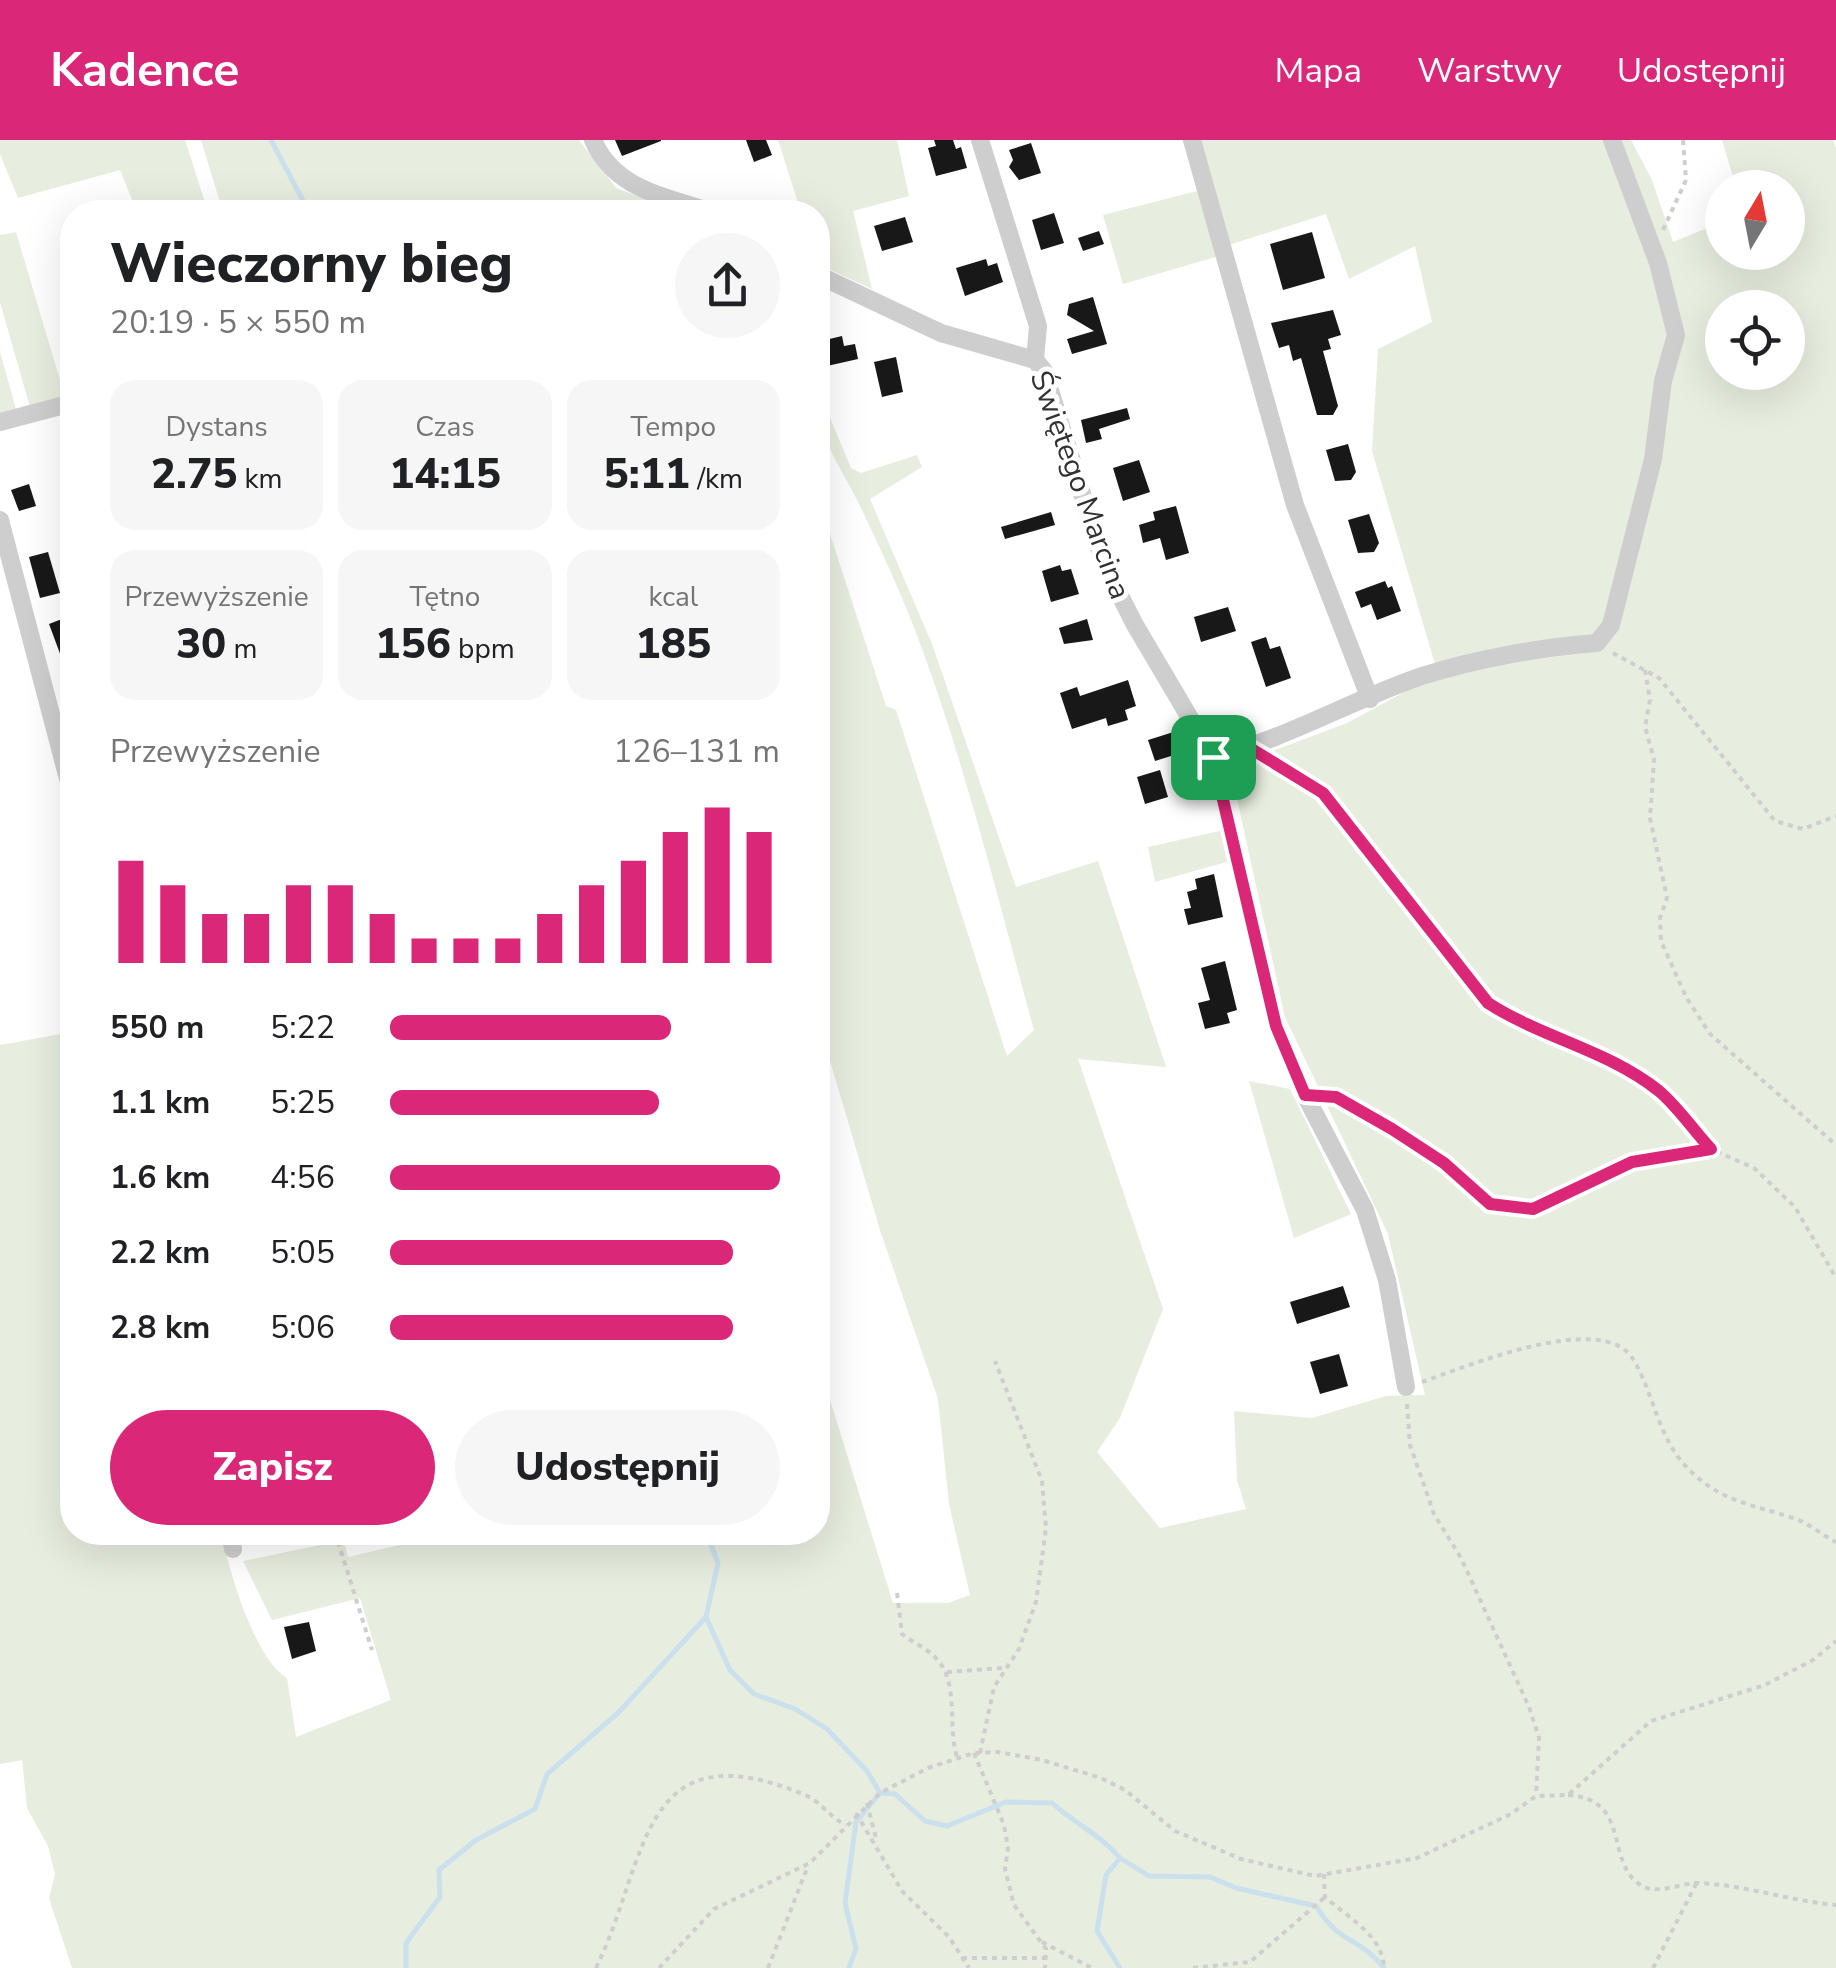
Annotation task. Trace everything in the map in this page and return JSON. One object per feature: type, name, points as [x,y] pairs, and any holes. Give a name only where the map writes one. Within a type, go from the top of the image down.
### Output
[{"type":"street","points":[[593,140],[602,160],[622,180],[678,200]]},
{"type":"street","points":[[980,140],[1038,326],[1035,360]]},
{"type":"street","points":[[1192,140],[1295,505],[1370,699]]},
{"type":"street","points":[[1213,757],[1250,748],[1420,677],[1542,646],[1597,643],[1611,625],[1653,460],[1663,381],[1676,335],[1658,263],[1612,140]]},
{"type":"street","name":"Świętego Marcina","points":[[830,281],[941,333],[1035,360],[1044,370],[1104,564],[1134,626],[1213,757],[1276,1026],[1305,1095],[1365,1210],[1387,1280],[1406,1387]]},
{"type":"street","points":[[0,422],[60,407]]},
{"type":"street","points":[[0,520],[60,748]]},
{"type":"path","points":[[1658,263],[1659,238],[1686,180],[1683,140]]},
{"type":"path","points":[[1597,643],[1659,678],[1776,821],[1803,828],[1836,816]]},
{"type":"path","points":[[1645,670],[1650,700],[1645,727],[1654,759],[1650,818],[1667,898],[1660,918],[1661,941],[1686,997],[1710,1034],[1836,1145]]},
{"type":"path","points":[[1250,748],[1323,793],[1488,1003],[1522,1025],[1584,1047],[1660,1092],[1711,1149],[1754,1168],[1794,1207],[1836,1278]]},
{"type":"path","points":[[1305,1095],[1336,1097],[1392,1129],[1444,1163],[1490,1204],[1533,1209],[1632,1162],[1711,1149]]},
{"type":"path","points":[[1433,1378],[1473,1360],[1540,1344],[1589,1340],[1613,1344],[1630,1353],[1650,1390],[1662,1429],[1682,1461],[1722,1498],[1800,1520],[1836,1542]]},
{"type":"path","points":[[995,1361],[1042,1481],[1046,1528],[1036,1602],[1019,1650],[994,1688],[977,1753],[1004,1825],[1008,1848],[1005,1870],[1014,1905],[1046,1949],[1045,1968]]},
{"type":"path","points":[[1406,1387],[1410,1445],[1434,1514],[1461,1558],[1539,1738],[1536,1796]]},
{"type":"path","points":[[339,1545],[372,1650]]},
{"type":"path","points":[[898,1592],[902,1634],[934,1655],[948,1672],[951,1737],[957,1757]]},
{"type":"path","points":[[1568,1795],[1651,1721],[1765,1684],[1813,1660],[1836,1641]]},
{"type":"path","points":[[948,1672],[977,1674],[1005,1667]]},
{"type":"path","points":[[660,1968],[714,1908],[810,1863],[867,1803],[906,1778],[977,1753],[1042,1760],[1101,1778],[1125,1790],[1174,1831],[1241,1859],[1324,1874],[1416,1858],[1511,1814],[1536,1796],[1586,1796],[1608,1814],[1628,1869],[1640,1885],[1658,1890],[1697,1882],[1836,1905]]},
{"type":"path","points":[[596,1968],[656,1820],[668,1796],[683,1784],[722,1778],[770,1782],[808,1796],[846,1825]]},
{"type":"path","points":[[867,1803],[878,1845]]},
{"type":"path","points":[[856,1813],[902,1891],[949,1937],[969,1968]]},
{"type":"path","points":[[768,1968],[810,1863]]},
{"type":"path","points":[[1324,1874],[1325,1897]]},
{"type":"path","points":[[1653,1968],[1697,1882]]},
{"type":"path","points":[[1193,1968],[1250,1962],[1325,1897]]},
{"type":"path","points":[[1325,1897],[1358,1922],[1383,1952],[1384,1968]]},
{"type":"path","points":[[1038,1940],[1092,1968]]},
{"type":"path","points":[[962,1958],[1046,1958]]},
{"type":"shaded area","points":[[0,140],[185,140],[204,200],[132,200],[120,170],[18,198],[0,154]]},
{"type":"shaded area","points":[[201,140],[579,140],[616,188],[648,200],[219,200]]},
{"type":"shaded area","points":[[778,140],[897,140],[909,196],[853,211],[872,289],[830,270],[830,200],[797,200]]},
{"type":"shaded area","points":[[1200,140],[1631,140],[1652,180],[1673,242],[1705,229],[1705,270],[1805,270],[1805,170],[1731,170],[1722,140],[1833,140],[1836,148],[1836,1968],[72,1968],[49,1898],[55,1874],[48,1846],[27,1808],[22,1760],[0,1764],[0,1045],[60,1034],[60,1545],[225,1545],[254,1634],[275,1668],[287,1678],[296,1737],[391,1700],[360,1598],[272,1620],[243,1561],[320,1545],[345,1545],[348,1557],[400,1545],[830,1545],[830,1400],[893,1603],[948,1603],[970,1595],[949,1504],[938,1399],[880,1230],[830,1061],[830,534],[886,706],[896,710],[1007,1056],[1034,1030],[949,726],[889,567],[830,448],[830,418],[851,468],[861,473],[917,455],[922,467],[870,499],[932,644],[1016,887],[1098,861],[1166,1067],[1078,1059],[1163,1309],[1120,1418],[1097,1452],[1160,1528],[1246,1509],[1237,1480],[1234,1411],[1312,1418],[1386,1396],[1425,1395],[1388,1234],[1285,1017],[1230,767],[1347,723],[1438,674],[1372,451],[1378,349],[1432,322],[1415,246],[1349,279],[1326,214],[1229,245]]},
{"type":"shaded area","points":[[1201,190],[1219,256],[1123,284],[1103,215]]},
{"type":"shaded area","points":[[16,232],[60,380],[60,398],[30,407],[0,302],[0,235]]},
{"type":"shaded area","points":[[0,352],[16,409],[0,413]]},
{"type":"shaded area","points":[[1224,830],[1230,861],[1155,882],[1148,847]]},
{"type":"shaded area","points":[[1249,1081],[1290,1089],[1351,1214],[1294,1238]]},
{"type":"building","points":[[615,140],[661,140],[661,141],[622,156]]},
{"type":"building","points":[[746,140],[766,140],[772,155],[754,162]]},
{"type":"building","points":[[934,140],[953,140],[956,149],[961,147],[967,168],[936,176],[928,148],[936,146]]},
{"type":"building","points":[[1031,143],[1041,173],[1019,180],[1009,167],[1013,160],[1009,150]]},
{"type":"building","points":[[1054,213],[1064,243],[1041,250],[1032,220]]},
{"type":"building","points":[[905,217],[913,242],[882,251],[874,226]]},
{"type":"building","points":[[1099,231],[1104,244],[1083,251],[1078,238]]},
{"type":"building","points":[[1312,232],[1325,278],[1283,290],[1270,244]]},
{"type":"building","points":[[986,259],[988,266],[997,263],[1003,282],[965,296],[956,268]]},
{"type":"building","points":[[1093,297],[1107,344],[1072,354],[1067,339],[1094,331],[1067,315],[1069,304]]},
{"type":"building","points":[[1333,310],[1341,335],[1328,339],[1331,349],[1323,351],[1338,406],[1333,415],[1317,415],[1301,358],[1293,361],[1289,345],[1279,348],[1271,323]]},
{"type":"building","points":[[842,336],[844,346],[855,344],[858,359],[830,365],[830,339]]},
{"type":"building","points":[[896,357],[903,392],[882,397],[874,362]]},
{"type":"building","points":[[1127,408],[1130,419],[1099,429],[1102,439],[1086,443],[1081,420]]},
{"type":"building","points":[[1348,444],[1356,472],[1351,480],[1335,481],[1326,450]]},
{"type":"building","points":[[1139,460],[1150,492],[1123,501],[1113,468]]},
{"type":"building","points":[[29,484],[36,506],[19,511],[11,490]]},
{"type":"building","points":[[1176,506],[1189,553],[1166,560],[1160,538],[1143,543],[1139,525],[1155,520],[1153,512]]},
{"type":"building","points":[[1051,512],[1055,525],[1005,539],[1001,527]]},
{"type":"building","points":[[1369,514],[1379,543],[1374,552],[1358,553],[1348,520]]},
{"type":"building","points":[[48,552],[60,593],[40,598],[29,557]]},
{"type":"building","points":[[1060,565],[1062,571],[1071,569],[1079,594],[1051,602],[1042,571]]},
{"type":"building","points":[[1385,581],[1388,588],[1392,586],[1401,611],[1377,620],[1371,604],[1361,608],[1355,592]]},
{"type":"building","points":[[1228,607],[1236,631],[1201,642],[1194,617]]},
{"type":"building","points":[[1087,619],[1093,640],[1064,644],[1059,628]]},
{"type":"building","points":[[60,620],[60,654],[49,624]]},
{"type":"building","points":[[1266,637],[1270,649],[1280,646],[1291,678],[1266,687],[1251,642]]},
{"type":"building","points":[[1128,680],[1136,706],[1125,710],[1128,720],[1108,726],[1106,718],[1072,729],[1060,693],[1077,687],[1080,696]]},
{"type":"building","points":[[1180,730],[1187,751],[1155,761],[1148,740]]},
{"type":"building","points":[[1160,770],[1168,797],[1145,804],[1137,777]]},
{"type":"building","points":[[1214,874],[1223,917],[1188,925],[1184,909],[1191,908],[1187,892],[1197,889],[1195,879]]},
{"type":"building","points":[[1225,961],[1237,1010],[1227,1013],[1230,1023],[1205,1029],[1198,1003],[1210,1000],[1201,968]]},
{"type":"building","points":[[1343,1286],[1350,1307],[1297,1324],[1290,1302]]},
{"type":"building","points":[[1339,1354],[1348,1386],[1320,1394],[1310,1362]]},
{"type":"building","points":[[309,1622],[316,1651],[292,1659],[284,1627]]},
{"type":"waterway","points":[[271,140],[303,200]]},
{"type":"waterway","points":[[711,1545],[718,1563],[706,1617],[730,1670],[754,1694],[795,1709],[827,1729],[867,1771],[880,1793],[856,1822],[845,1903],[856,1949],[849,1968]]},
{"type":"waterway","points":[[406,1968],[406,1943],[440,1897],[439,1870],[476,1840],[535,1809],[547,1774],[618,1713],[706,1617]]},
{"type":"waterway","points":[[880,1793],[895,1794],[925,1821],[947,1826],[1006,1802],[1052,1803],[1120,1858],[1106,1875],[1097,1931],[1120,1968]]},
{"type":"waterway","points":[[1120,1858],[1149,1876],[1210,1877],[1236,1888],[1316,1906],[1333,1928],[1384,1968]]},
{"type":"route","points":[[1250,748],[1323,793],[1406,904],[1448,948],[1488,1003],[1522,1025],[1584,1047],[1660,1092],[1711,1149],[1632,1162],[1533,1209],[1490,1204],[1444,1163],[1392,1129],[1336,1097],[1305,1095],[1276,1026],[1213,757],[1250,748]]}]
